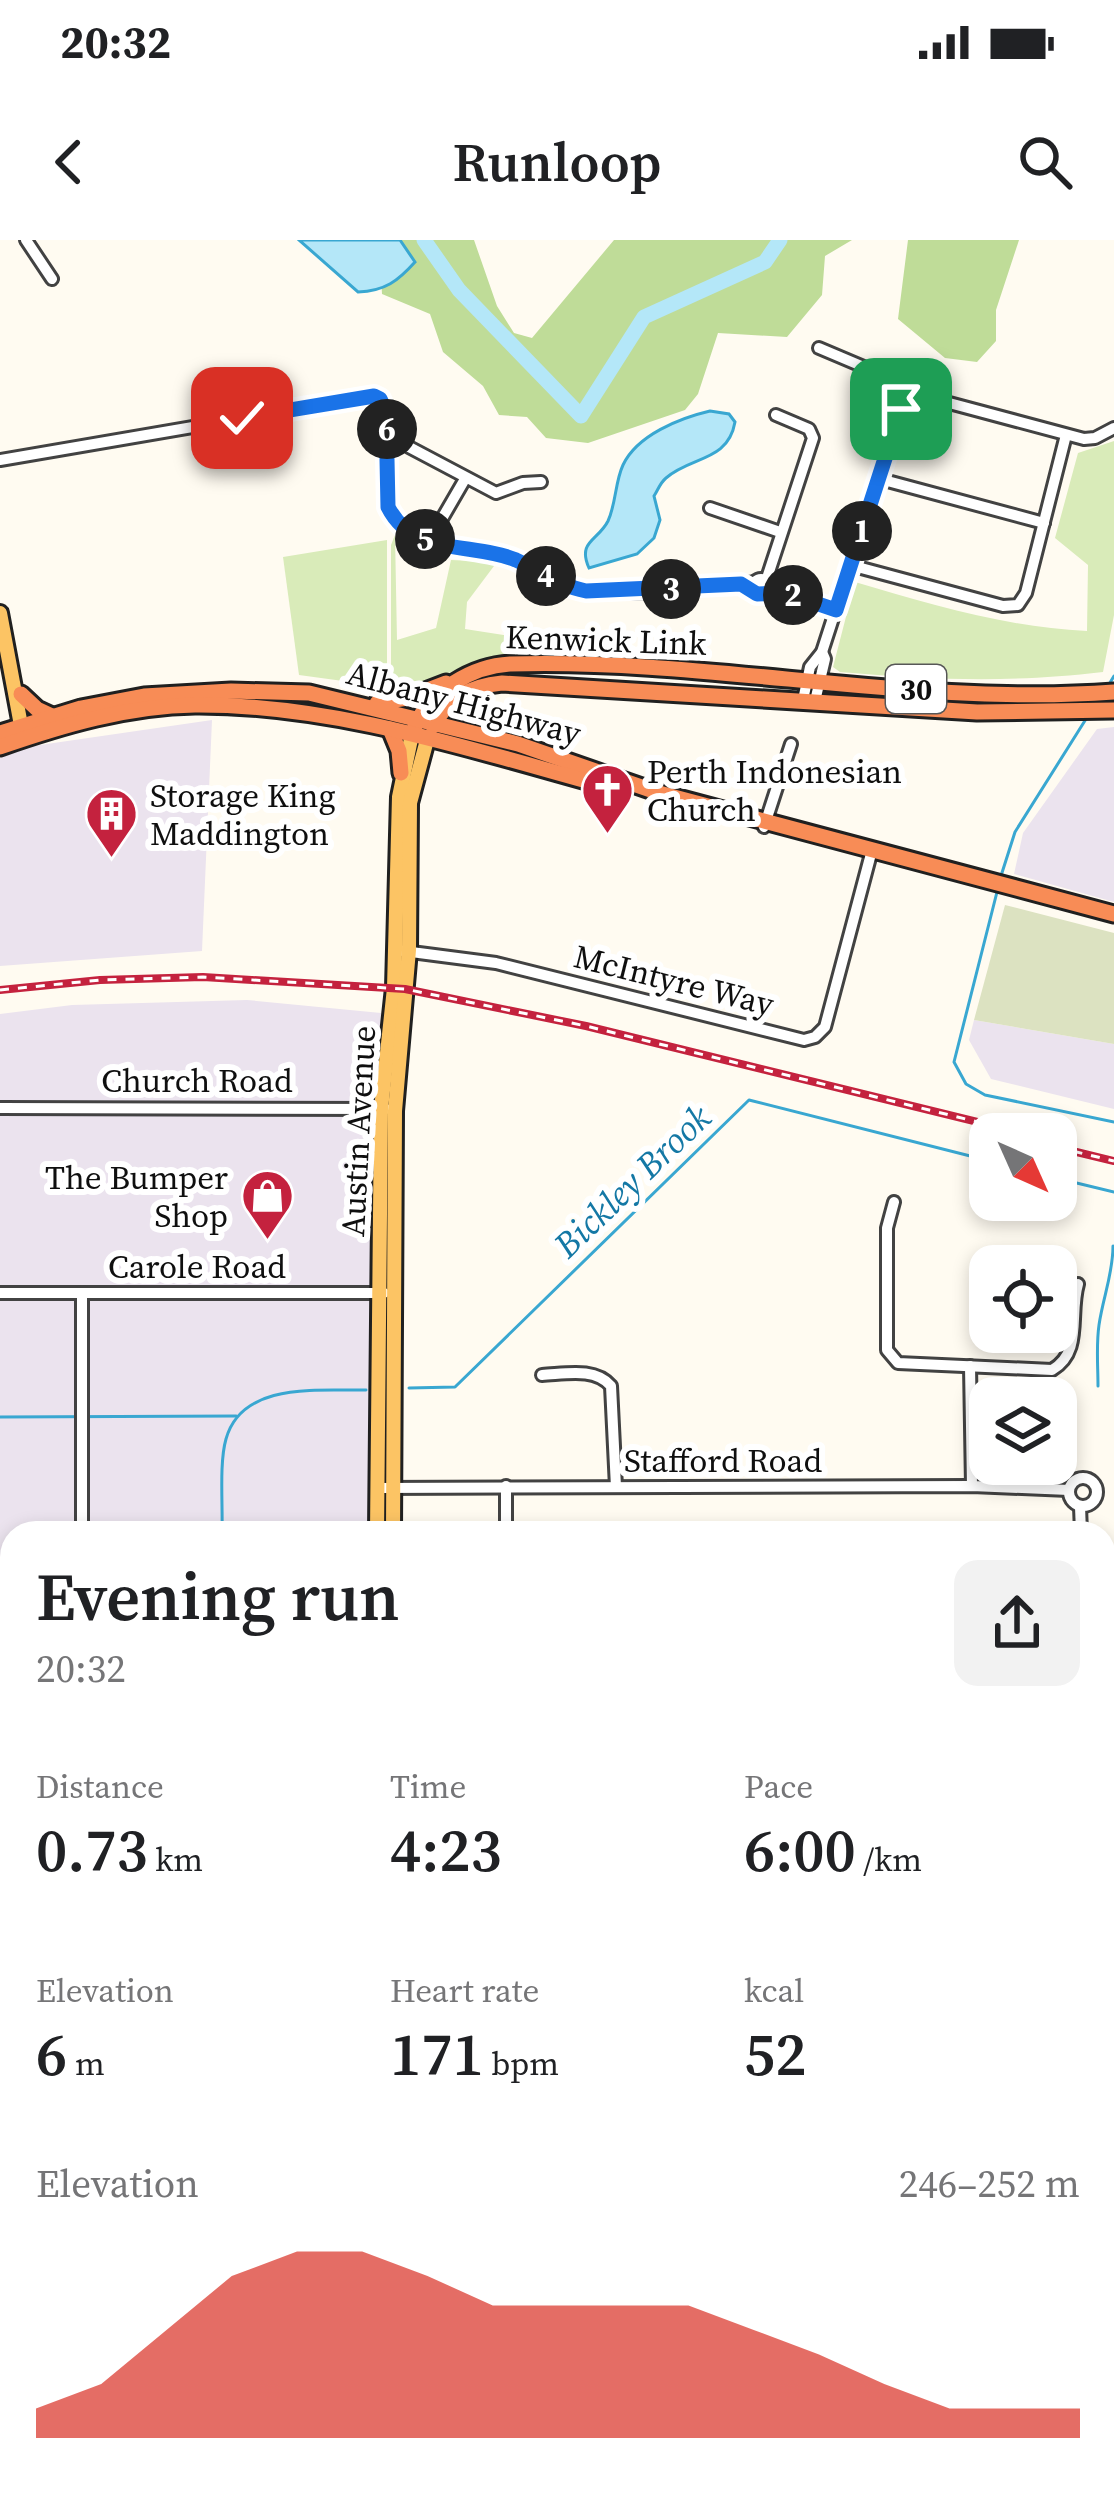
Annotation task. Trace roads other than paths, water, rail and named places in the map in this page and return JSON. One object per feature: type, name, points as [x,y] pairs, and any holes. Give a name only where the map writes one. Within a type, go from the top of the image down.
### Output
[{"type":"highway","name":"Kenwick Link","points":[[420,737],[448,687],[540,664],[1026,695],[1114,692]]},
{"type":"highway","points":[[466,730],[459,718],[461,704],[484,676]]},
{"type":"highway","name":"Kenwick Link","points":[[484,676],[544,684],[1025,713],[1114,710]]},
{"type":"highway","name":"30","points":[[368,704],[484,676]]},
{"type":"highway","points":[[19,691],[52,716]]},
{"type":"highway","name":"Albany Highway","points":[[0,747],[52,716],[144,696],[295,691],[466,730],[765,825]]},
{"type":"highway","name":"Albany Highway","points":[[0,733],[196,705],[300,712],[390,729],[1114,918]]},
{"type":"highway","points":[[390,729],[400,751],[401,773]]},
{"type":"main road","points":[[0,613],[27,730]]},
{"type":"main road","name":"Austin Avenue","points":[[402,950],[401,773],[420,737]]},
{"type":"main road","name":"Austin Avenue","points":[[379,1521],[385,1488],[388,1110],[410,803],[420,737]]},
{"type":"main road","name":"Austin Avenue","points":[[385,1488],[391,1521]]},
{"type":"street","points":[[26,240],[52,280]]},
{"type":"street","points":[[819,349],[897,380],[909,398]]},
{"type":"street","points":[[2,462],[365,396],[380,399],[386,412],[388,507],[395,519],[429,541],[514,559],[562,585],[586,591],[760,582],[836,610]]},
{"type":"street","points":[[809,700],[814,658],[821,652],[902,405],[909,398],[923,396],[1066,435],[1095,438],[1114,428]]},
{"type":"street","points":[[760,582],[813,438],[809,430],[779,422]]},
{"type":"street","points":[[850,565],[1018,605],[1026,593],[1066,435]]},
{"type":"street","points":[[409,447],[496,493],[541,482]]},
{"type":"street","points":[[429,541],[465,479]]},
{"type":"street","points":[[880,479],[1044,524]]},
{"type":"street","points":[[718,506],[780,532]]},
{"type":"street","points":[[765,825],[791,744]]},
{"type":"street","name":"McIntyre Way","points":[[402,950],[496,963],[804,1040],[825,1027],[871,853]]},
{"type":"street","name":"Church Road","points":[[0,1108],[388,1110]]},
{"type":"street","points":[[894,1202],[887,1228],[887,1350],[898,1363],[1052,1370],[1066,1363],[1072,1349],[1078,1284]]},
{"type":"street","name":"Carole Road","points":[[0,1293],[385,1293]]},
{"type":"street","points":[[82,1293],[82,1521]]},
{"type":"street","points":[[970,1366],[971,1486]]},
{"type":"street","points":[[542,1375],[590,1373],[603,1376],[611,1386],[616,1487]]},
{"type":"street","name":"Stafford Road","points":[[385,1488],[971,1486],[1070,1490],[1081,1478],[1091,1480],[1097,1490],[1114,1489]]},
{"type":"street","points":[[506,1486],[506,1521]]},
{"type":"street","points":[[1070,1490],[1072,1500],[1081,1505],[1092,1503],[1097,1490]]},
{"type":"street","points":[[1081,1505],[1082,1521]]},
{"type":"water","points":[[299,240],[400,240],[415,262],[390,284],[358,292]]},
{"type":"water","points":[[710,411],[729,414],[735,422],[731,435],[717,451],[662,482],[654,496],[660,520],[654,538],[637,554],[589,568],[587,547],[608,521],[620,472],[630,454],[660,429]]},
{"type":"waterway","points":[[424,240],[459,290],[581,416],[644,317],[765,262],[780,240]]},
{"type":"waterway","name":"Bickley Brook","points":[[1108,686],[1114,676]]},
{"type":"waterway","name":"Bickley Brook","points":[[1000,879],[1015,832],[1086,719]]},
{"type":"waterway","name":"Bickley Brook","points":[[998,888],[954,1062],[966,1084],[985,1095],[1114,1122]]},
{"type":"waterway","name":"Bickley Brook","points":[[409,1388],[455,1387],[749,1100],[969,1156]]},
{"type":"waterway","name":"Bickley Brook","points":[[1077,1183],[1114,1192]]},
{"type":"waterway","points":[[1098,1386],[1098,1333],[1113,1246]]},
{"type":"waterway","name":"Bickley Brook","points":[[222,1521],[226,1439],[248,1407],[285,1393],[366,1390]]},
{"type":"waterway","points":[[0,1417],[236,1416]]},
{"type":"railway","points":[[0,990],[203,977],[405,989],[586,1026],[969,1120]]},
{"type":"railway","points":[[1077,1152],[1114,1161]]},
{"type":"place","name":"Perth Indonesian Church","points":[[608,836]]},
{"type":"place","name":"Storage King Maddington","points":[[111,860]]},
{"type":"place","name":"The Bumper Shop","points":[[267,1242]]}]
